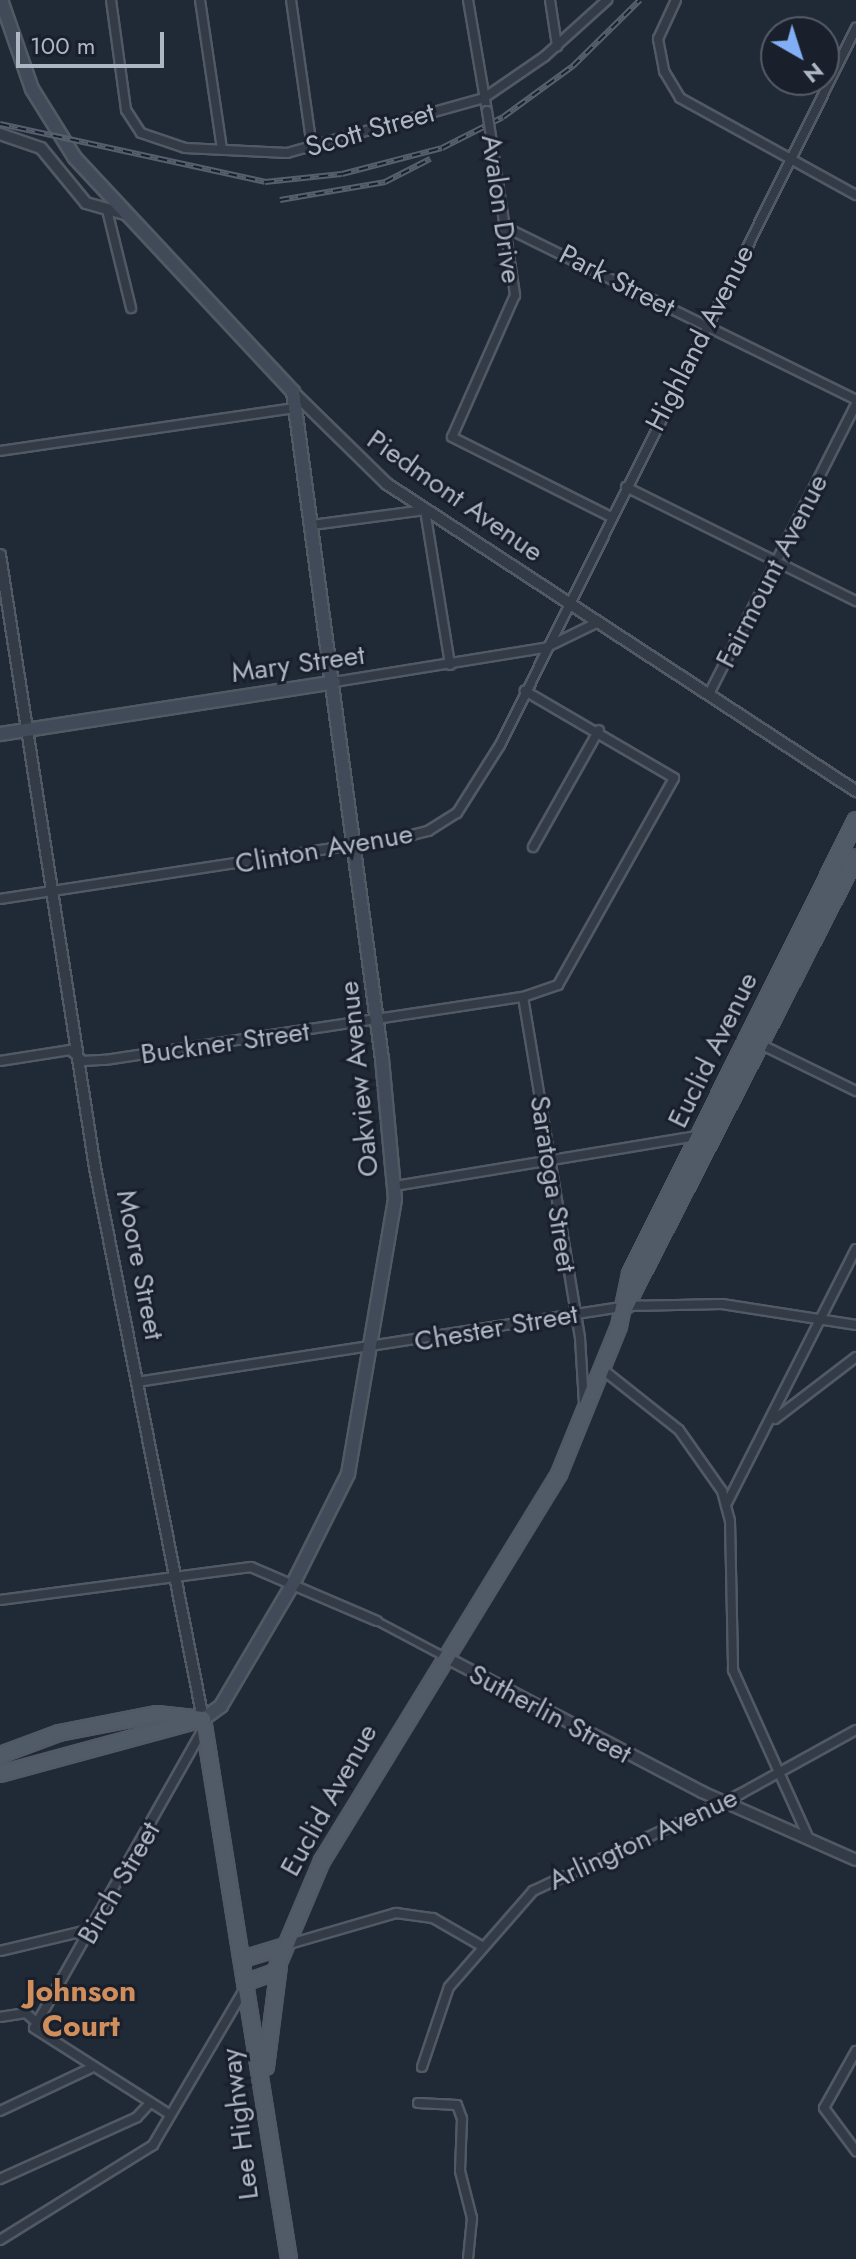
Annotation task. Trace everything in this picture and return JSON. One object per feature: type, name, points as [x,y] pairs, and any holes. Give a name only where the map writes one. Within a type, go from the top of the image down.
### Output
[{"type":"main road","name":"Piedmont Avenue","points":[[1,0],[38,99],[75,158],[293,392]]},
{"type":"main road","name":"Oakview Avenue","points":[[203,1719],[221,1706],[294,1582],[348,1474],[371,1349],[395,1186],[334,682],[293,392]]},
{"type":"main road","name":"Mary Street","points":[[0,734],[334,682]]},
{"type":"main road","name":"Euclid Avenue","points":[[667,1217],[700,1135],[754,1041],[794,961],[856,820]]},
{"type":"main road","name":"Euclid Avenue","points":[[794,961],[856,857]]},
{"type":"main road","name":"Euclid Avenue","points":[[263,2091],[279,1964],[322,1861],[443,1656],[526,1533],[583,1419],[626,1306],[630,1274],[717,1132],[754,1041]]},
{"type":"main road","points":[[0,1755],[59,1733],[157,1714],[203,1719]]},
{"type":"main road","points":[[0,1774],[203,1719]]},
{"type":"main road","name":"Moore Street","points":[[203,1719],[250,1981]]},
{"type":"main road","points":[[246,1958],[285,1946]]},
{"type":"main road","points":[[250,1981],[266,1978],[279,1964]]},
{"type":"main road","name":"Lee Highway","points":[[250,1981],[263,2091],[289,2259]]},
{"type":"street","name":"Scott Street","points":[[111,0],[126,110],[149,137],[222,149],[312,147],[484,98],[557,46],[607,0]]},
{"type":"street","points":[[200,0],[222,149]]},
{"type":"street","points":[[291,0],[312,147]]},
{"type":"street","name":"Avalon Drive","points":[[468,0],[507,228],[515,295],[452,437],[611,517]]},
{"type":"street","points":[[550,0],[557,46]]},
{"type":"street","points":[[676,0],[658,39],[664,71],[680,98],[856,195]]},
{"type":"street","name":"Highland Avenue","points":[[545,648],[856,28]]},
{"type":"street","points":[[0,134],[41,148],[82,199],[125,214]]},
{"type":"street","points":[[107,210],[131,308]]},
{"type":"street","name":"Park Street","points":[[507,228],[707,325],[856,402]]},
{"type":"street","name":"Piedmont Avenue","points":[[293,392],[361,463],[425,510],[856,791]]},
{"type":"street","name":"Fairmount Avenue","points":[[709,694],[856,402]]},
{"type":"street","points":[[0,451],[296,408]]},
{"type":"street","points":[[626,487],[856,601]]},
{"type":"street","points":[[312,525],[425,510],[450,665]]},
{"type":"street","name":"Moore Street","points":[[0,555],[79,1057],[137,1382],[178,1575],[203,1719]]},
{"type":"street","name":"Mary Street","points":[[334,682],[545,648],[598,622]]},
{"type":"street","name":"Clinton Avenue","points":[[0,899],[428,831],[457,813],[525,691],[545,648]]},
{"type":"street","points":[[525,691],[599,730],[533,847]]},
{"type":"street","name":"Buckner Street","points":[[0,1061],[70,1050],[79,1057],[105,1060],[523,997],[550,990],[573,969],[672,775],[615,749],[599,730]]},
{"type":"street","name":"Saratoga Street","points":[[523,997],[576,1314],[583,1419]]},
{"type":"street","points":[[754,1041],[856,1091]]},
{"type":"street","points":[[395,1186],[717,1132]]},
{"type":"street","points":[[726,1505],[856,1249]]},
{"type":"street","name":"Chester Street","points":[[137,1382],[371,1349],[626,1306],[722,1304],[856,1325]]},
{"type":"street","points":[[764,1433],[806,1390],[856,1357]]},
{"type":"street","points":[[602,1369],[694,1446],[726,1505],[728,1649],[777,1774],[809,1840]]},
{"type":"street","name":"Sutherlin Street","points":[[0,1600],[251,1567],[294,1582],[377,1621],[724,1800],[856,1860]]},
{"type":"street","name":"Birch Street","points":[[35,2021],[197,1748],[203,1719]]},
{"type":"street","name":"Arlington Avenue","points":[[422,2067],[439,2005],[480,1945],[547,1882],[777,1774],[856,1730]]},
{"type":"street","points":[[285,1946],[396,1913],[433,1918],[480,1945]]},
{"type":"street","points":[[0,1951],[92,1929]]},
{"type":"street","points":[[0,2240],[153,2145],[250,1981]]},
{"type":"street","points":[[0,2017],[26,2013],[35,2021],[39,2038],[169,2114]]},
{"type":"street","points":[[856,2051],[824,2108],[856,2151]]},
{"type":"street","points":[[0,2111],[91,2068]]},
{"type":"street","points":[[0,2179],[137,2117],[150,2103]]},
{"type":"street","points":[[418,2103],[457,2105],[462,2119],[468,2259]]},
{"type":"railway","points":[[0,124],[265,182],[342,174],[442,148],[503,117],[573,66],[640,0]]},
{"type":"railway","points":[[280,200],[385,182],[430,159]]},
{"type":"district","name":"Johnson Court","points":[[81,2008]]}]
